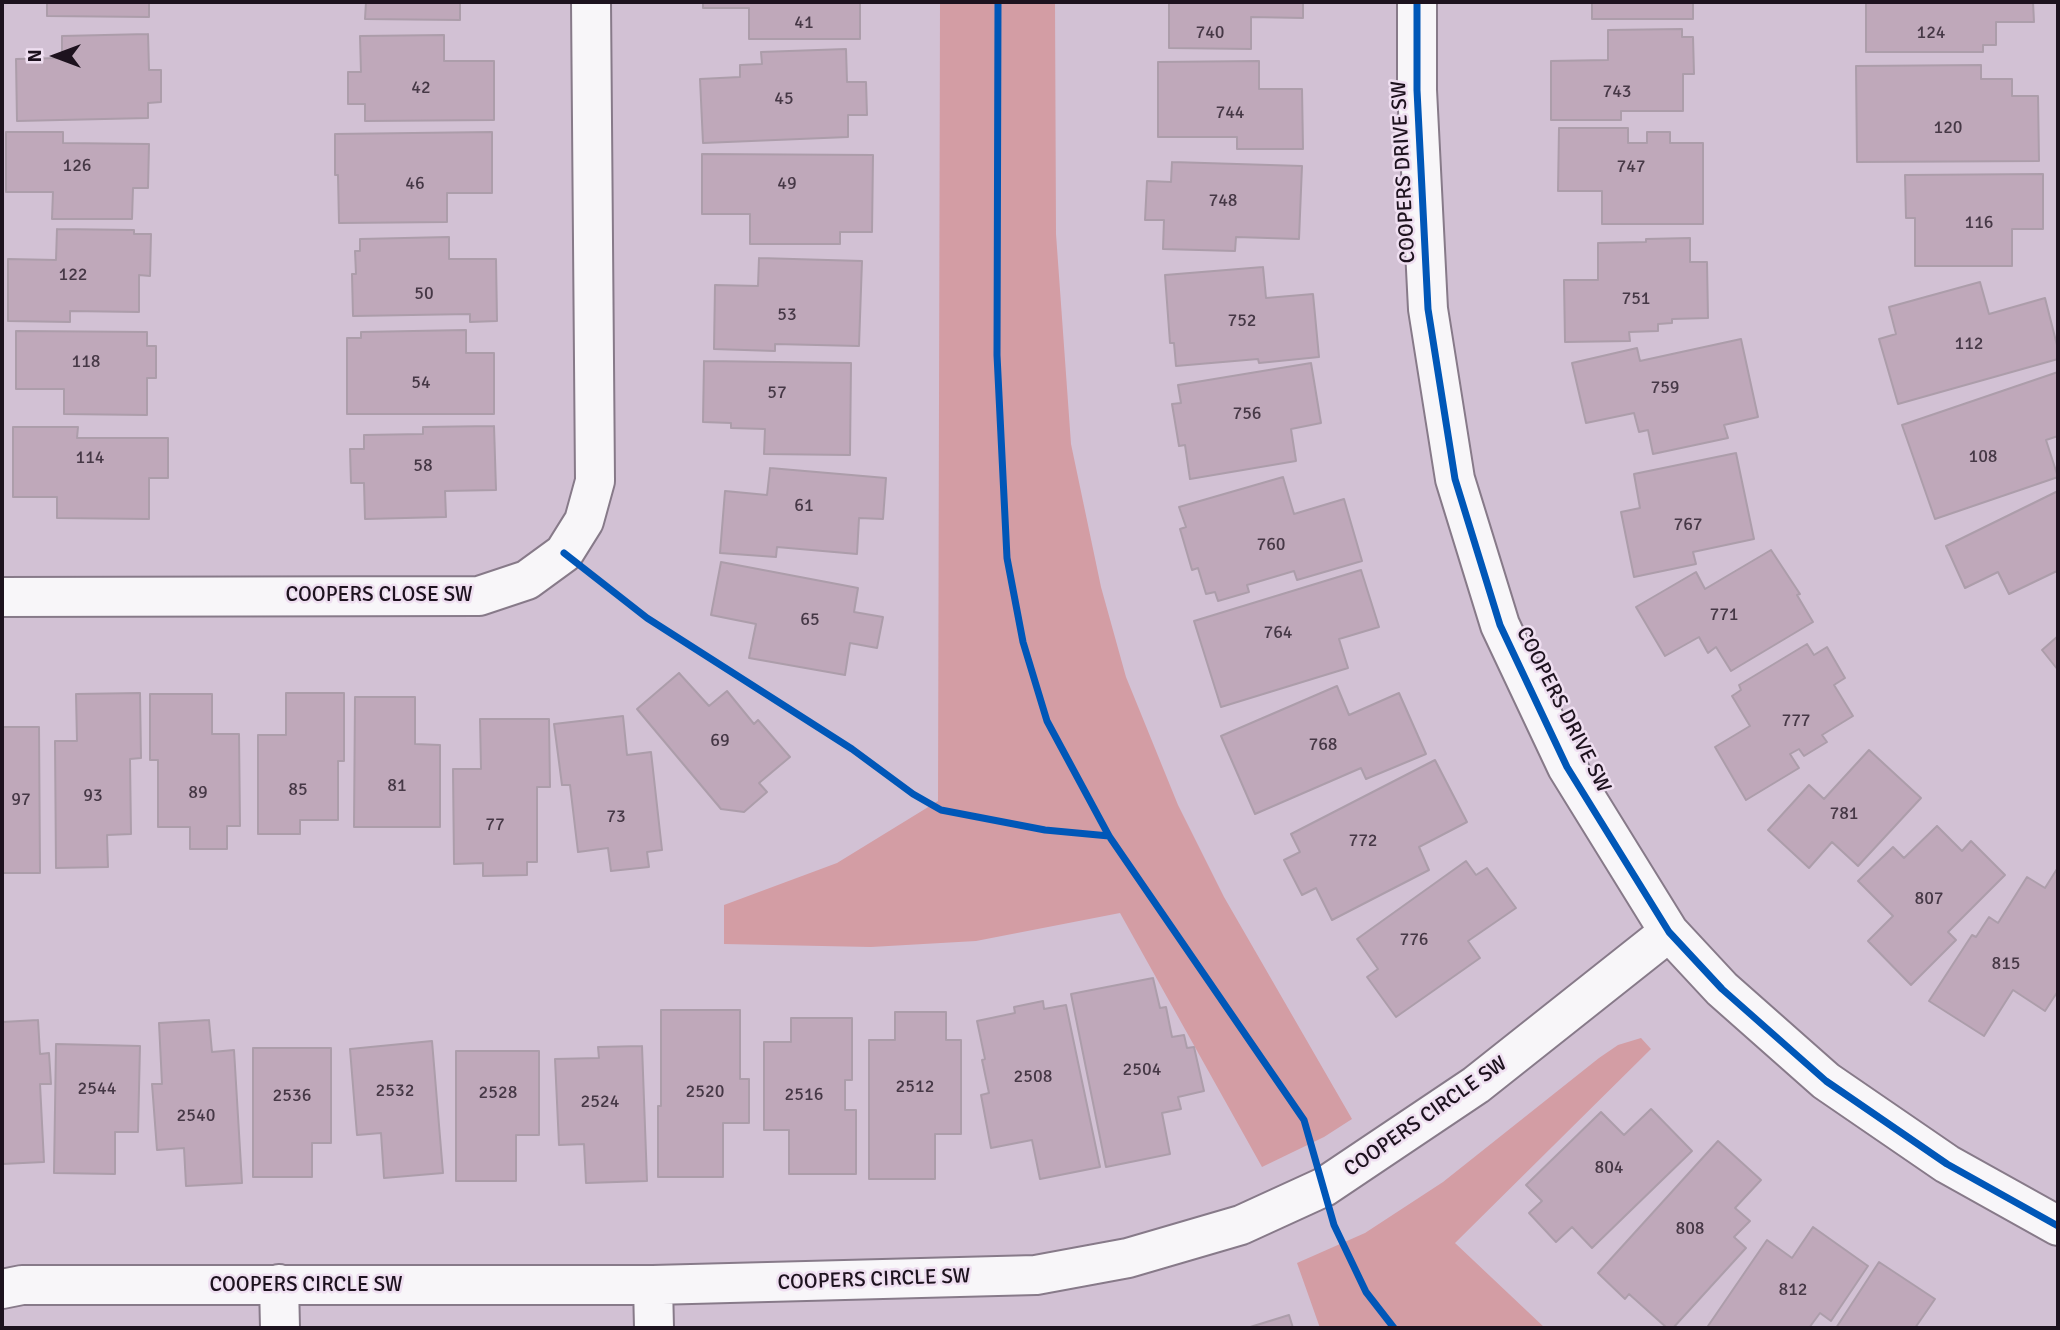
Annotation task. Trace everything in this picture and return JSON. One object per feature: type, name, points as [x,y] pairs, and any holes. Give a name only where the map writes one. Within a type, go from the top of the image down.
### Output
[{"type":"street","name":"COOPERS CLOSE SW","points":[[2,597],[479,596],[527,580],[564,553],[584,521],[595,481],[591,2]]},
{"type":"street","name":"COOPERS DRIVE SW","points":[[1417,2],[1417,90],[1428,309],[1455,479],[1500,625],[1567,766],[1669,932],[1722,989],[1826,1081],[1947,1164],[2058,1226]]},
{"type":"street","name":"COOPERS CIRCLE SW","points":[[2,1289],[22,1285],[653,1285],[1036,1275],[1128,1258],[1241,1225],[1324,1187],[1476,1085],[1669,932]]},
{"type":"street","points":[[279,1284],[279,1328]]},
{"type":"street","points":[[653,1285],[654,1328]]},
{"type":"shaded area","points":[[940,2],[1055,2],[1056,234],[1071,444],[1101,587],[1126,677],[1178,805],[1224,897],[1352,1119],[1324,1137],[1262,1167],[1120,913],[976,941],[871,947],[724,944],[724,905],[837,863],[938,801]]},
{"type":"shaded area","points":[[1641,1038],[1651,1049],[1455,1243],[1545,1328],[1320,1328],[1297,1263],[1365,1233],[1443,1182],[1599,1058],[1618,1045]]},
{"type":"building","points":[[47,2],[149,2],[149,17],[47,16]]},
{"type":"building","points":[[366,2],[460,2],[460,20],[365,19]]},
{"type":"building","points":[[703,2],[860,2],[860,39],[749,39],[749,8],[703,8]]},
{"type":"building","points":[[1169,2],[1303,2],[1303,18],[1251,17],[1251,49],[1169,48]]},
{"type":"building","points":[[1592,2],[1693,2],[1693,19],[1592,19]]},
{"type":"building","points":[[1866,2],[2033,2],[2034,22],[1996,22],[1996,45],[1983,45],[1983,52],[1866,52]]},
{"type":"building","points":[[1682,29],[1682,37],[1693,37],[1694,74],[1683,74],[1683,111],[1621,111],[1621,120],[1551,120],[1551,61],[1608,60],[1608,30]]},
{"type":"building","points":[[148,34],[149,70],[161,70],[161,102],[148,103],[148,118],[17,121],[16,59],[62,58],[62,36]]},
{"type":"building","points":[[444,35],[444,61],[494,61],[494,120],[365,121],[365,104],[348,104],[348,72],[361,72],[360,36]]},
{"type":"building","points":[[846,49],[847,82],[866,82],[867,115],[848,115],[848,137],[703,143],[700,79],[740,77],[740,65],[762,64],[761,52]]},
{"type":"building","points":[[1259,61],[1259,89],[1302,89],[1303,149],[1237,149],[1237,137],[1158,137],[1158,62]]},
{"type":"building","points":[[1981,65],[1981,79],[2012,79],[2012,96],[2038,96],[2039,161],[1857,162],[1856,66]]},
{"type":"building","points":[[1559,128],[1628,128],[1628,143],[1647,143],[1647,132],[1670,132],[1670,143],[1703,143],[1703,224],[1602,224],[1602,191],[1558,191]]},
{"type":"building","points":[[6,132],[63,132],[63,143],[149,144],[148,188],[133,188],[132,219],[52,219],[53,192],[6,192]]},
{"type":"building","points":[[492,132],[492,193],[447,193],[447,222],[339,223],[335,134]]},
{"type":"building","points":[[702,154],[873,155],[872,232],[840,232],[840,244],[750,244],[750,214],[702,214]]},
{"type":"building","points":[[1172,162],[1302,166],[1299,239],[1236,237],[1235,251],[1163,249],[1164,220],[1145,220],[1147,181],[1171,182]]},
{"type":"building","points":[[2043,174],[2043,229],[2012,229],[2012,266],[1915,266],[1915,218],[1906,218],[1905,175]]},
{"type":"building","points":[[57,229],[134,230],[134,234],[151,234],[150,276],[139,275],[139,312],[70,311],[70,322],[8,321],[8,259],[56,260]]},
{"type":"building","points":[[449,237],[449,259],[496,259],[497,321],[470,322],[470,314],[353,316],[352,274],[356,274],[355,251],[360,251],[360,239]]},
{"type":"building","points":[[1690,238],[1690,262],[1707,262],[1708,318],[1672,319],[1672,323],[1658,324],[1658,331],[1629,332],[1630,341],[1565,342],[1564,280],[1598,280],[1598,243]]},
{"type":"building","points":[[759,258],[862,261],[859,346],[775,344],[775,351],[714,349],[715,285],[758,286]]},
{"type":"building","points":[[1263,267],[1266,298],[1313,294],[1319,357],[1259,363],[1258,359],[1176,366],[1174,343],[1170,343],[1165,275]]},
{"type":"building","points":[[1980,282],[1989,314],[2045,298],[2058,359],[1898,404],[1879,339],[1896,334],[1889,307]]},
{"type":"building","points":[[466,330],[466,353],[494,353],[494,414],[347,414],[347,338],[361,338],[361,332]]},
{"type":"building","points":[[16,331],[147,332],[147,346],[156,346],[156,378],[147,378],[147,415],[64,414],[64,389],[16,389]]},
{"type":"building","points":[[1741,339],[1758,417],[1724,425],[1728,438],[1653,454],[1648,430],[1639,432],[1634,413],[1586,423],[1572,363],[1637,348],[1640,361]]},
{"type":"building","points":[[704,361],[851,363],[850,455],[764,454],[765,429],[731,428],[731,423],[703,422]]},
{"type":"building","points":[[1311,363],[1321,423],[1291,429],[1296,461],[1190,479],[1185,445],[1179,446],[1172,404],[1181,403],[1178,385]]},
{"type":"building","points":[[2058,372],[2058,436],[2046,440],[2058,477],[1935,519],[1902,425]]},
{"type":"building","points":[[494,426],[496,490],[445,491],[446,517],[365,519],[364,483],[351,483],[350,449],[364,449],[364,435],[423,434],[423,427]]},
{"type":"building","points":[[13,427],[78,427],[77,438],[168,438],[168,478],[149,478],[149,519],[57,518],[57,497],[13,497]]},
{"type":"building","points":[[1736,453],[1754,539],[1693,552],[1696,564],[1634,577],[1621,512],[1640,508],[1634,474]]},
{"type":"building","points":[[770,468],[886,478],[883,519],[859,518],[857,554],[777,547],[776,557],[720,553],[725,491],[767,495]]},
{"type":"building","points":[[1283,477],[1294,514],[1344,499],[1362,561],[1297,580],[1294,571],[1247,585],[1249,592],[1218,601],[1215,592],[1206,594],[1198,568],[1192,570],[1180,529],[1186,527],[1179,507]]},
{"type":"building","points":[[2058,491],[2058,573],[2057,571],[2009,594],[1998,572],[1965,588],[1946,546]]},
{"type":"building","points":[[1771,550],[1800,594],[1797,595],[1813,622],[1731,671],[1716,647],[1708,653],[1699,637],[1665,656],[1636,607],[1696,572],[1705,589]]},
{"type":"building","points":[[721,562],[858,588],[854,612],[883,617],[877,648],[850,643],[845,675],[749,658],[756,624],[711,615]]},
{"type":"building","points":[[1361,570],[1379,627],[1339,639],[1348,668],[1221,707],[1194,621]]},
{"type":"building","points":[[2058,636],[2058,670],[2042,650]]},
{"type":"building","points":[[1807,644],[1814,655],[1827,647],[1845,678],[1834,685],[1853,716],[1822,735],[1827,742],[1804,756],[1799,749],[1790,754],[1799,768],[1746,800],[1715,747],[1750,726],[1732,696],[1741,690],[1739,685]]},
{"type":"building","points":[[679,673],[709,706],[727,691],[754,724],[758,720],[790,757],[759,783],[767,792],[744,812],[721,809],[637,709]]},
{"type":"building","points":[[1337,686],[1349,715],[1399,693],[1426,754],[1366,779],[1361,768],[1255,814],[1221,736]]},
{"type":"building","points":[[140,693],[141,758],[130,759],[131,834],[107,835],[108,867],[56,868],[55,741],[77,741],[76,694]]},
{"type":"building","points":[[286,693],[344,693],[344,761],[338,761],[338,820],[300,820],[300,834],[258,834],[258,735],[286,735]]},
{"type":"building","points":[[150,694],[212,694],[212,734],[239,734],[240,826],[227,826],[227,849],[190,849],[190,827],[158,827],[158,760],[150,760]]},
{"type":"building","points":[[355,697],[415,697],[415,744],[440,745],[440,827],[354,827]]},
{"type":"building","points":[[623,716],[627,755],[651,752],[662,850],[647,852],[649,867],[611,871],[608,848],[578,852],[570,785],[562,785],[554,724]]},
{"type":"building","points":[[480,719],[549,719],[550,787],[537,787],[537,862],[527,862],[527,875],[483,876],[483,863],[454,864],[453,769],[481,769]]},
{"type":"building","points":[[2,727],[39,727],[40,873],[2,873]]},
{"type":"building","points":[[1869,750],[1921,798],[1858,866],[1832,842],[1809,868],[1768,830],[1809,785],[1824,799]]},
{"type":"building","points":[[1435,760],[1467,822],[1419,847],[1429,870],[1332,920],[1316,888],[1302,895],[1284,860],[1300,852],[1291,834]]},
{"type":"building","points":[[1937,826],[1962,851],[1971,841],[2005,875],[1948,932],[1956,940],[1911,985],[1868,941],[1893,916],[1858,881],[1893,847],[1904,858]]},
{"type":"building","points":[[1466,861],[1476,875],[1487,868],[1516,908],[1468,941],[1480,958],[1396,1017],[1367,977],[1378,969],[1357,939]]},
{"type":"building","points":[[2057,869],[2058,991],[2045,1011],[2013,990],[1984,1036],[1929,1001],[1972,935],[1976,937],[1989,917],[1998,923],[2027,877],[2045,888]]},
{"type":"building","points":[[1153,978],[1160,1008],[1166,1007],[1172,1037],[1184,1035],[1187,1048],[1194,1047],[1204,1091],[1178,1097],[1181,1109],[1162,1113],[1170,1154],[1106,1167],[1071,994]]},
{"type":"building","points":[[1043,1001],[1044,1009],[1066,1005],[1100,1167],[1040,1179],[1032,1140],[991,1148],[981,1095],[989,1093],[977,1021],[1015,1013],[1014,1007]]},
{"type":"building","points":[[661,1010],[740,1010],[740,1079],[749,1079],[749,1123],[723,1123],[723,1177],[658,1177]]},
{"type":"building","points":[[895,1012],[946,1012],[946,1040],[961,1040],[961,1134],[935,1134],[935,1179],[869,1179],[869,1040],[895,1040]]},
{"type":"building","points":[[791,1018],[852,1018],[852,1080],[845,1080],[845,1110],[856,1110],[856,1174],[789,1174],[789,1130],[764,1130],[764,1042],[791,1042]]},
{"type":"building","points":[[38,1020],[40,1054],[49,1053],[51,1084],[40,1084],[44,1162],[2,1164],[2,1022]]},
{"type":"building","points":[[209,1020],[212,1052],[234,1050],[242,1183],[186,1186],[184,1148],[157,1150],[152,1084],[162,1084],[159,1023]]},
{"type":"building","points":[[432,1041],[443,1173],[384,1178],[381,1133],[357,1135],[350,1049]]},
{"type":"building","points":[[56,1044],[140,1046],[138,1132],[115,1132],[115,1174],[54,1173]]},
{"type":"building","points":[[642,1046],[647,1181],[586,1183],[584,1144],[559,1145],[555,1059],[599,1058],[598,1047]]},
{"type":"building","points":[[253,1048],[331,1048],[331,1143],[312,1143],[312,1177],[253,1177]]},
{"type":"building","points":[[456,1051],[539,1051],[539,1135],[516,1135],[516,1181],[456,1181]]},
{"type":"building","points":[[1651,1109],[1692,1151],[1592,1248],[1572,1227],[1556,1242],[1529,1213],[1542,1201],[1526,1185],[1601,1112],[1624,1135]]},
{"type":"building","points":[[1718,1141],[1761,1180],[1735,1208],[1750,1221],[1734,1237],[1746,1248],[1673,1328],[1667,1328],[1629,1294],[1625,1299],[1598,1273]]},
{"type":"building","points":[[1813,1227],[1868,1266],[1831,1321],[1820,1313],[1809,1328],[1708,1326],[1767,1240],[1792,1258]]},
{"type":"building","points":[[1879,1262],[1935,1299],[1915,1328],[1836,1328]]},
{"type":"building","points":[[1289,1315],[1293,1328],[1247,1328]]},
{"type":"cycle path","points":[[998,2],[997,355],[1007,558],[1023,642],[1047,721],[1109,836],[1304,1120],[1334,1225],[1366,1292],[1394,1328]]},
{"type":"cycle path","points":[[1417,2],[1417,90],[1428,309],[1455,479],[1500,625],[1567,767],[1669,932],[1722,989],[1826,1081],[1947,1164],[2058,1226]]},
{"type":"cycle path","points":[[564,553],[647,618],[852,749],[913,794],[941,810],[1045,830],[1109,836]]}]
